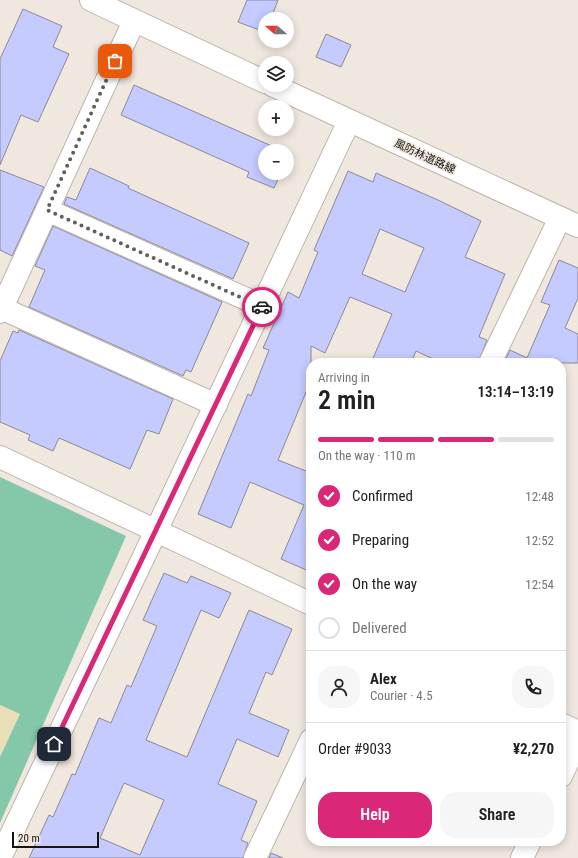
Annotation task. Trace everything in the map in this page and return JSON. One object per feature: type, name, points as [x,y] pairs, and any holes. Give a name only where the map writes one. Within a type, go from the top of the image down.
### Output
[{"type":"street","points":[[91,0],[258,79]]},
{"type":"street","points":[[134,21],[1,310],[216,404]]},
{"type":"street","name":"風防林道路線","points":[[287,92],[569,222]]},
{"type":"street","points":[[0,858],[349,121]]},
{"type":"street","points":[[47,210],[262,306]]},
{"type":"street","points":[[493,358],[569,222]]},
{"type":"street","points":[[0,457],[306,602]]},
{"type":"street","points":[[566,726],[578,732]]},
{"type":"street","points":[[566,765],[578,740]]},
{"type":"street","points":[[255,858],[306,751]]},
{"type":"street","points":[[522,858],[528,846]]},
{"type":"green space","points":[[0,477],[126,536],[0,823]]},
{"type":"sand","points":[[0,705],[20,714],[0,757]]},
{"type":"building","points":[[247,0],[278,0],[274,12],[258,12],[258,29],[238,22]]},
{"type":"building","points":[[23,9],[62,26],[53,47],[69,54],[38,122],[21,115],[0,165],[0,59]]},
{"type":"building","points":[[326,34],[351,45],[341,67],[316,57]]},
{"type":"building","points":[[134,85],[267,144],[258,144],[258,180],[278,180],[274,188],[247,177],[249,172],[121,115]]},
{"type":"building","points":[[90,168],[129,186],[128,188],[249,243],[233,279],[64,204],[67,197],[76,200]]},
{"type":"building","points":[[0,170],[44,187],[12,256],[0,250]]},
{"type":"building","points":[[348,171],[373,182],[376,173],[438,200],[481,221],[465,257],[505,274],[479,337],[487,340],[480,358],[431,358],[416,351],[413,358],[373,358],[392,314],[350,297],[325,353],[311,346],[311,358],[306,358],[306,392],[278,460],[306,471],[306,570],[281,559],[304,505],[250,482],[231,528],[198,514],[248,394],[251,396],[269,350],[263,348],[288,292],[299,298],[318,252],[314,250]],"holes":[[[380,229],[424,248],[405,292],[362,274]]]},
{"type":"building","points":[[53,226],[222,302],[191,372],[186,370],[183,376],[29,307],[45,270],[35,266]]},
{"type":"building","points":[[559,260],[578,268],[578,298],[565,328],[578,334],[578,363],[566,363],[566,358],[527,358],[550,305],[541,302]]},
{"type":"building","points":[[19,330],[173,399],[159,434],[147,430],[130,469],[59,438],[53,451],[28,440],[30,435],[0,422],[0,361],[13,331],[18,333]]},
{"type":"building","points":[[510,350],[527,358],[506,358]]},
{"type":"building","points":[[164,573],[187,583],[191,576],[231,593],[219,618],[201,610],[146,740],[187,757],[249,610],[292,629],[272,675],[266,672],[249,713],[289,730],[278,757],[237,739],[218,784],[257,801],[241,840],[248,843],[243,858],[29,858],[49,815],[53,817],[72,774],[75,775],[99,718],[111,723],[127,685],[131,687],[157,626],[143,620]],"holes":[[[124,783],[164,800],[140,855],[100,838]]]},
{"type":"building","points":[[271,853],[283,858],[269,858]]},
{"type":"way so far","points":[[115,61],[47,210],[262,307]]},
{"type":"route","points":[[54,744],[262,307]]}]
